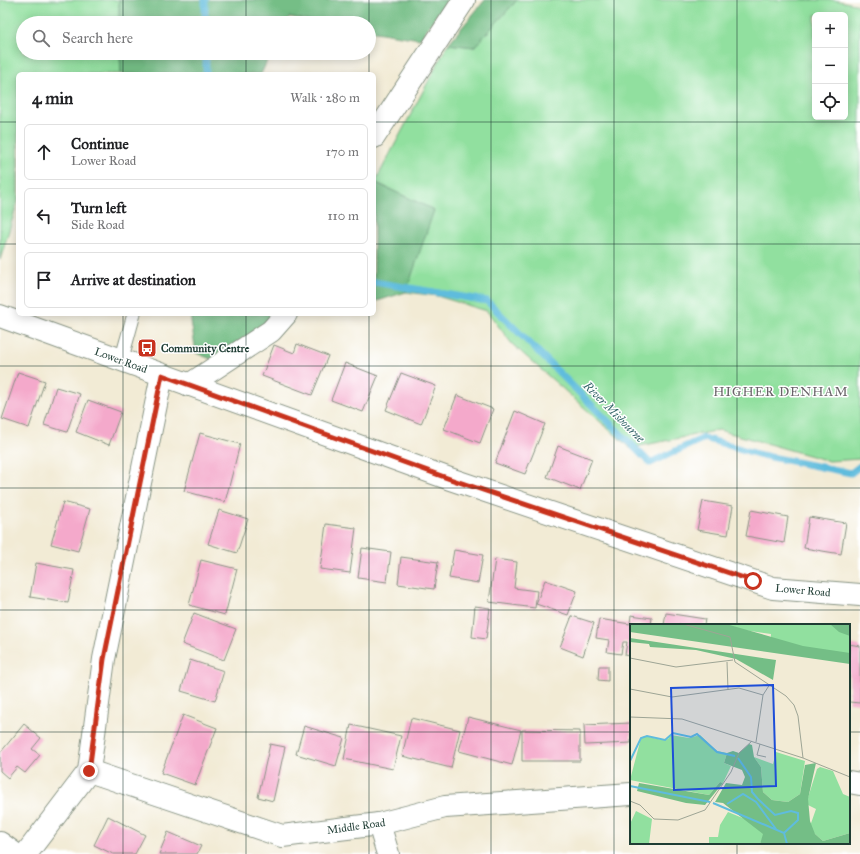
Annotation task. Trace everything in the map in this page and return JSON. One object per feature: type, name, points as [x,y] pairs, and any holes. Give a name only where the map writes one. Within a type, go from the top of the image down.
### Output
[{"type":"street","points":[[376,134],[464,0]]},
{"type":"street","name":"Lower Road","points":[[0,316],[450,479],[773,588],[860,595]]},
{"type":"street","points":[[189,385],[271,331],[284,316]]},
{"type":"street","points":[[26,854],[89,771],[104,659],[162,375]]},
{"type":"street","name":"Middle Road","points":[[89,771],[282,836],[379,824],[445,808],[630,794]]},
{"type":"street","points":[[850,782],[860,784]]},
{"type":"street","points":[[379,824],[388,854]]},
{"type":"street","points":[[0,843],[15,854]]},
{"type":"lane","points":[[121,360],[133,316]]},
{"type":"green space","points":[[0,0],[119,0],[119,16],[16,16],[16,60],[120,60],[121,72],[16,72],[16,208],[0,260]]},
{"type":"green space","points":[[119,0],[447,0],[420,39],[376,32],[376,16],[119,16]]},
{"type":"green space","points":[[485,0],[517,0],[474,47],[448,44]]},
{"type":"green space","points":[[517,0],[834,0],[860,5],[860,459],[829,461],[719,430],[630,448],[512,344],[487,311],[437,296],[406,292],[434,210],[376,182],[448,44],[474,47]]},
{"type":"green space","points":[[120,60],[268,60],[262,72],[121,72]]},
{"type":"green space","points":[[376,183],[434,210],[406,292],[376,301]]},
{"type":"green space","points":[[190,316],[286,316],[221,363],[196,353]]},
{"type":"building","points":[[297,344],[328,356],[312,395],[262,376],[274,345],[294,353]]},
{"type":"building","points":[[345,363],[378,376],[363,412],[331,400]]},
{"type":"building","points":[[18,372],[45,381],[29,428],[2,419]]},
{"type":"building","points":[[401,373],[436,386],[421,424],[386,410]]},
{"type":"building","points":[[56,387],[80,394],[67,432],[44,425]]},
{"type":"building","points":[[457,395],[493,409],[480,443],[444,429]]},
{"type":"building","points":[[88,400],[121,412],[109,445],[76,432]]},
{"type":"building","points":[[515,411],[545,424],[525,474],[495,463]]},
{"type":"building","points":[[200,433],[240,444],[225,502],[184,491]]},
{"type":"building","points":[[558,446],[592,459],[580,490],[547,477]]},
{"type":"building","points":[[703,501],[733,506],[728,535],[697,530]]},
{"type":"building","points":[[63,502],[90,509],[78,551],[51,544]]},
{"type":"building","points":[[219,510],[248,519],[237,553],[208,544]]},
{"type":"building","points":[[751,510],[788,517],[784,543],[746,536]]},
{"type":"building","points":[[809,517],[846,523],[841,554],[804,548]]},
{"type":"building","points":[[326,524],[356,528],[350,573],[320,569]]},
{"type":"building","points":[[362,548],[391,552],[387,582],[358,578]]},
{"type":"building","points":[[454,550],[483,555],[478,583],[449,578]]},
{"type":"building","points":[[401,557],[438,562],[434,589],[398,584]]},
{"type":"building","points":[[495,559],[517,562],[514,588],[537,591],[535,608],[489,602]]},
{"type":"building","points":[[201,560],[237,569],[225,615],[189,605]]},
{"type":"building","points":[[36,563],[74,570],[68,603],[30,597]]},
{"type":"building","points":[[545,580],[577,591],[568,615],[536,604]]},
{"type":"building","points":[[475,606],[490,608],[486,639],[472,637]]},
{"type":"building","points":[[194,613],[236,629],[224,660],[182,644]]},
{"type":"building","points":[[666,613],[705,619],[704,624],[664,624]]},
{"type":"building","points":[[631,615],[652,618],[651,624],[630,624]]},
{"type":"building","points":[[572,616],[594,623],[583,656],[560,647]]},
{"type":"building","points":[[599,619],[630,624],[630,656],[625,655],[627,642],[623,642],[621,654],[607,652],[609,640],[596,638]]},
{"type":"building","points":[[850,644],[860,646],[860,703],[850,702]]},
{"type":"building","points":[[190,660],[224,671],[215,701],[181,691]]},
{"type":"building","points":[[599,666],[608,666],[608,681],[598,680]]},
{"type":"building","points":[[183,715],[217,728],[195,785],[161,773]]},
{"type":"building","points":[[468,717],[521,730],[512,765],[459,751]]},
{"type":"building","points":[[411,718],[460,730],[451,768],[402,756]]},
{"type":"building","points":[[630,723],[630,743],[585,745],[584,725]]},
{"type":"building","points":[[24,724],[41,738],[32,749],[40,755],[25,773],[17,767],[8,778],[0,771],[0,753]]},
{"type":"building","points":[[351,725],[401,736],[393,769],[344,759]]},
{"type":"building","points":[[304,726],[344,738],[336,766],[296,754]]},
{"type":"building","points":[[522,730],[580,731],[580,761],[522,761]]},
{"type":"building","points":[[270,744],[285,747],[273,801],[258,797]]},
{"type":"building","points":[[108,816],[145,835],[135,854],[113,854],[94,845]]},
{"type":"building","points":[[168,832],[201,846],[197,854],[159,854]]},
{"type":"waterway","name":"River Misbourne","points":[[205,0],[205,16]]},
{"type":"waterway","name":"River Misbourne","points":[[206,60],[206,72]]},
{"type":"waterway","name":"River Misbourne","points":[[376,282],[487,301],[650,463],[704,438],[761,455],[851,473],[860,466]]},
{"type":"place","name":"Community Centre","points":[[147,348]]},
{"type":"district","name":"HIGHER DENHAM","points":[[781,391]]},
{"type":"route","points":[[89,771],[104,659],[162,375],[450,479],[753,581]]}]
